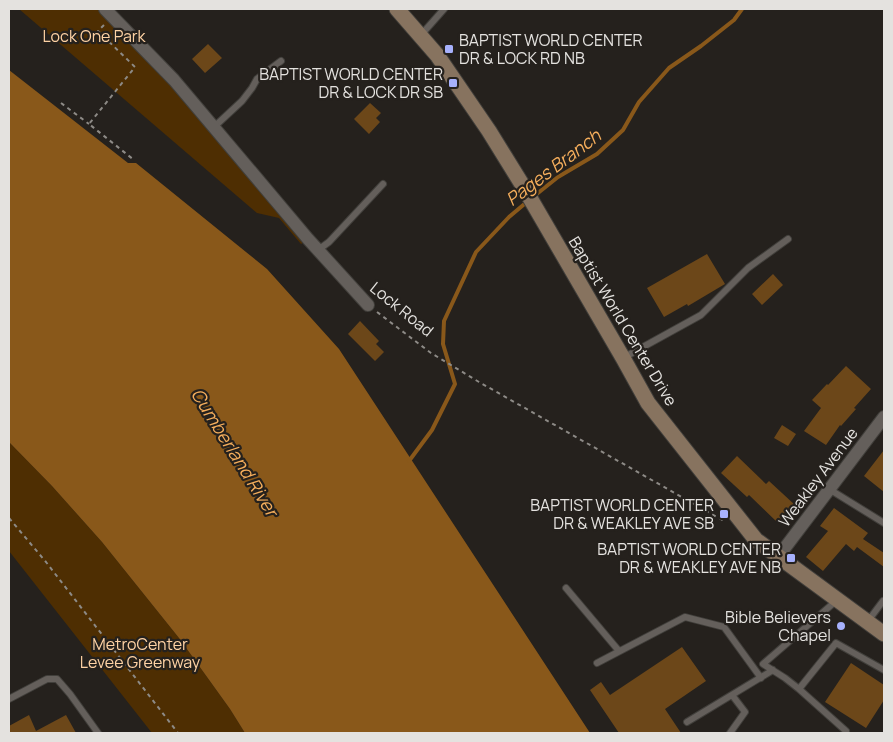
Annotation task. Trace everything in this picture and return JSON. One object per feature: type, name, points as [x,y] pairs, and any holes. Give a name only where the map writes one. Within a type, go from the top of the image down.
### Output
[{"type":"street","name":"Baptist World Center Drive","points":[[396,9],[437,55],[489,131],[524,186],[648,403],[756,540],[884,634]]},
{"type":"street","name":"Lock Road","points":[[109,12],[174,80],[318,250],[368,305]]},
{"type":"street","name":"Weakley Avenue","points":[[778,557],[884,417]]},
{"type":"lane","points":[[420,36],[444,9]]},
{"type":"lane","points":[[214,127],[242,101],[257,79],[281,61]]},
{"type":"lane","points":[[318,250],[329,242],[383,184]]},
{"type":"lane","points":[[624,358],[701,315],[748,268],[788,240]]},
{"type":"lane","points":[[830,489],[884,523]]},
{"type":"lane","points":[[566,588],[620,651]]},
{"type":"lane","points":[[837,600],[764,664],[785,678],[846,731]]},
{"type":"lane","points":[[868,621],[884,602]]},
{"type":"lane","points":[[597,663],[685,617],[724,627],[761,678]]},
{"type":"lane","points":[[799,690],[836,642],[884,670]]},
{"type":"lane","points":[[687,722],[773,670]]},
{"type":"lane","points":[[9,698],[47,679],[57,679],[98,733]]},
{"type":"lane","points":[[730,733],[745,712],[732,695]]},
{"type":"path","points":[[89,124],[135,67],[98,30],[109,12]]},
{"type":"path","points":[[61,103],[134,160]]},
{"type":"path","name":"Lock Road","points":[[368,305],[431,352],[478,382],[728,524]]},
{"type":"path","points":[[9,518],[46,562],[178,733]]},
{"type":"green space","name":"Lock One Park","points":[[19,9],[105,9],[308,239],[301,244],[279,218],[257,213]]},
{"type":"green space","name":"MetroCenter Levee Greenway","points":[[9,442],[52,486],[102,542],[179,638],[245,733],[152,733],[9,551]]},
{"type":"water","name":"Cumberland River","points":[[9,70],[128,163],[136,163],[267,269],[339,349],[590,733],[245,733],[179,638],[102,542],[52,486],[9,442]]},
{"type":"building","points":[[208,44],[222,58],[205,73],[192,59]]},
{"type":"building","points":[[370,103],[381,113],[376,118],[380,122],[369,134],[354,119]]},
{"type":"building","points":[[707,254],[725,284],[688,306],[687,304],[664,317],[647,288]]},
{"type":"building","points":[[773,274],[783,285],[762,305],[752,294]]},
{"type":"building","points":[[360,321],[379,341],[376,344],[384,352],[375,361],[348,334]]},
{"type":"building","points":[[846,366],[871,389],[854,408],[856,409],[840,425],[826,445],[804,431],[821,408],[812,400]]},
{"type":"building","points":[[782,425],[796,434],[788,446],[774,438]]},
{"type":"building","points":[[884,450],[884,492],[864,476]]},
{"type":"building","points":[[737,456],[766,484],[769,481],[795,505],[778,523],[749,495],[747,497],[721,473]]},
{"type":"building","points":[[834,508],[868,533],[863,539],[884,553],[884,567],[857,547],[854,551],[846,544],[823,571],[806,557],[828,531],[820,526]]},
{"type":"building","points":[[682,647],[706,681],[665,709],[681,733],[619,733],[590,690],[601,682],[610,695]]},
{"type":"building","points":[[851,663],[884,685],[884,700],[866,728],[825,702]]},
{"type":"building","points":[[29,715],[36,731],[66,715],[76,733],[9,733],[9,726]]},
{"type":"waterway","name":"Pages Branch","points":[[533,197],[558,177],[597,154],[623,130],[639,102],[669,68],[734,20],[742,9]]},
{"type":"waterway","name":"Pages Branch","points":[[409,461],[432,430],[455,384],[443,344],[444,321],[476,252],[509,217],[528,201]]},
{"type":"place","name":"BAPTIST WORLD CENTER DR & LOCK RD NB","points":[[449,49]]},
{"type":"place","name":"BAPTIST WORLD CENTER DR & LOCK DR SB","points":[[453,83]]},
{"type":"place","name":"BAPTIST WORLD CENTER DR & WEAKLEY AVE SB","points":[[724,514]]},
{"type":"place","name":"BAPTIST WORLD CENTER DR & WEAKLEY AVE NB","points":[[791,558]]},
{"type":"place","name":"Bible Believers Chapel","points":[[841,626]]}]
